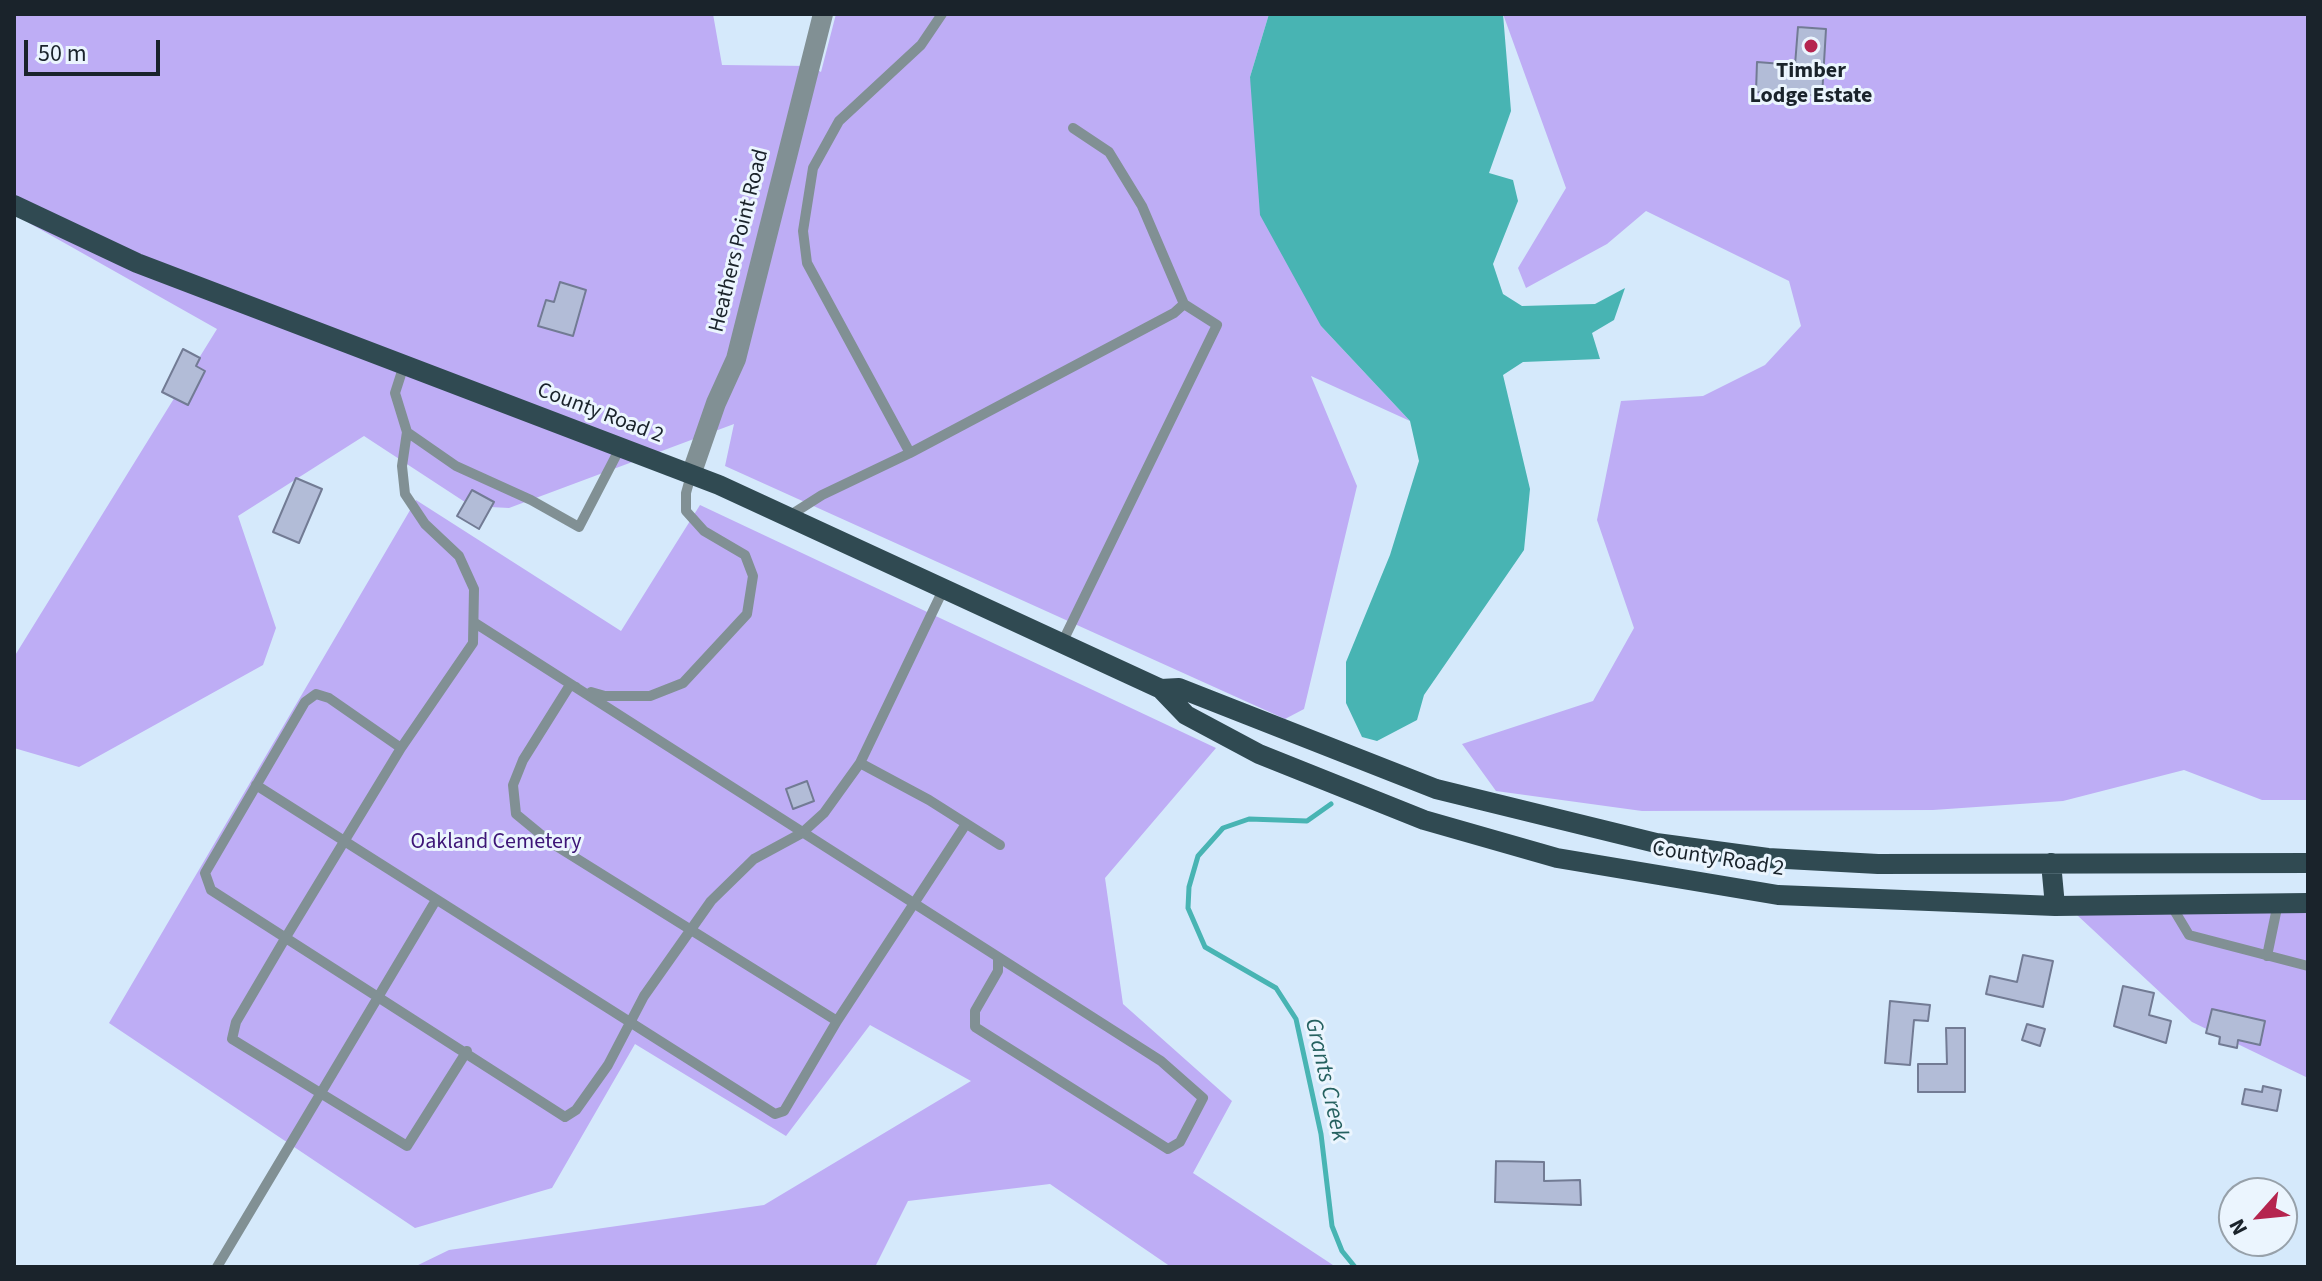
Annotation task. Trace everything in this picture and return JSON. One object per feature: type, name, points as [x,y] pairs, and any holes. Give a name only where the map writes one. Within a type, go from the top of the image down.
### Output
[{"type":"main road","name":"County Road 2","points":[[14,205],[137,263],[691,475],[789,516],[1161,689],[1186,715],[1259,754],[1424,820],[1557,858],[1778,895],[2055,906],[2308,903]]},
{"type":"main road","name":"County Road 2","points":[[1161,689],[1179,688],[1436,789],[1656,843],[1768,858],[1862,864],[2308,863]]},
{"type":"main road","points":[[2051,863],[2055,906]]},
{"type":"street","name":"Heathers Point Road","points":[[691,475],[716,403],[736,359],[823,14]]},
{"type":"lane","points":[[910,453],[807,263],[803,231],[813,168],[839,121],[921,45],[942,14]]},
{"type":"lane","points":[[1062,643],[1217,325],[1184,304],[1142,206],[1109,152],[1073,128]]},
{"type":"lane","points":[[789,516],[822,495],[910,453],[1174,313],[1184,304]]},
{"type":"lane","points":[[404,365],[395,393],[407,432],[402,466],[405,494],[425,524],[459,556],[474,589],[473,643],[401,748],[236,1022],[232,1039],[322,1091],[407,1146],[467,1051]]},
{"type":"lane","points":[[407,432],[456,466],[531,500],[579,527],[620,448]]},
{"type":"lane","points":[[570,685],[605,696],[650,696],[683,683],[747,614],[753,576],[745,555],[704,531],[686,511],[686,493],[691,475]]},
{"type":"lane","points":[[401,748],[329,698],[316,694],[305,702],[205,873],[211,890],[467,1051],[565,1117],[576,1110],[608,1065],[689,929],[711,901],[754,859],[802,833],[824,813],[860,763],[944,588]]},
{"type":"lane","points":[[475,623],[1161,1061],[1203,1098],[1180,1142],[1168,1149],[975,1027],[975,1011],[998,971],[998,958]]},
{"type":"lane","points":[[570,685],[523,760],[513,785],[516,814],[550,842],[837,1021]]},
{"type":"lane","points":[[860,763],[1000,845]]},
{"type":"lane","points":[[256,785],[775,1114],[784,1111],[837,1021],[966,824]]},
{"type":"lane","points":[[217,1267],[436,900]]},
{"type":"lane","points":[[2267,956],[2278,903]]},
{"type":"lane","points":[[2171,905],[2189,935],[2308,966]]},
{"type":"green space","points":[[14,14],[713,14],[722,65],[810,66],[821,72],[836,14],[1269,14],[1250,77],[1321,326],[1410,421],[1311,376],[1357,486],[1304,709],[1285,719],[725,466],[734,424],[509,508],[471,506],[364,436],[238,516],[276,628],[263,665],[79,767],[14,748],[14,657],[217,329],[29,223],[14,208]]},
{"type":"green space","points":[[1503,14],[2308,14],[2308,800],[2262,800],[2184,770],[2063,801],[1933,810],[1642,811],[1496,791],[1462,744],[1593,701],[1634,628],[1597,520],[1621,401],[1703,396],[1765,365],[1801,326],[1789,281],[1646,211],[1607,244],[1526,288],[1518,268],[1566,188]]},
{"type":"green space","name":"Oakland Cemetery","points":[[416,500],[621,631],[700,505],[1216,748],[1105,878],[1123,1004],[1232,1101],[1193,1173],[1336,1267],[1171,1267],[1050,1184],[908,1201],[875,1267],[414,1267],[449,1250],[764,1205],[971,1081],[870,1025],[786,1136],[635,1044],[552,1188],[415,1228],[109,1023]]},
{"type":"green space","points":[[2308,911],[2308,1078],[2192,1022],[2077,915]]},
{"type":"shaded area","points":[[1269,14],[1503,14],[1511,111],[1489,173],[1513,180],[1518,201],[1493,264],[1503,294],[1522,306],[1595,304],[1625,288],[1614,320],[1592,333],[1600,359],[1523,362],[1503,375],[1530,489],[1524,550],[1424,695],[1417,720],[1377,741],[1362,737],[1346,703],[1346,662],[1390,555],[1419,461],[1410,421],[1321,326],[1260,215],[1250,77]]},
{"type":"building","name":"Timber Lodge Estate","points":[[1798,27],[1826,29],[1822,96],[1756,92],[1757,62],[1795,65]]},
{"type":"building","points":[[560,282],[586,290],[573,336],[538,326],[546,300],[554,302]]},
{"type":"building","points":[[183,349],[200,358],[196,366],[205,371],[188,405],[162,392]]},
{"type":"building","points":[[296,478],[322,489],[299,543],[273,532]]},
{"type":"building","points":[[472,490],[494,502],[479,529],[457,516]]},
{"type":"building","points":[[807,781],[814,801],[793,809],[786,789]]},
{"type":"building","points":[[2023,955],[2053,961],[2043,1007],[1986,994],[1990,976],[2017,982]]},
{"type":"building","points":[[2123,986],[2154,993],[2149,1015],[2171,1021],[2166,1043],[2114,1026]]},
{"type":"building","points":[[1890,1001],[1930,1005],[1928,1021],[1914,1020],[1910,1065],[1885,1063]]},
{"type":"building","points":[[2212,1009],[2265,1021],[2260,1045],[2238,1040],[2237,1048],[2219,1044],[2220,1037],[2206,1033]]},
{"type":"building","points":[[2027,1024],[2045,1029],[2040,1046],[2022,1040]]},
{"type":"building","points":[[1946,1028],[1965,1028],[1965,1092],[1918,1092],[1918,1064],[1947,1064]]},
{"type":"building","points":[[2263,1086],[2281,1090],[2277,1111],[2242,1104],[2245,1089],[2262,1092]]},
{"type":"building","points":[[1496,1161],[1544,1162],[1544,1181],[1580,1180],[1581,1205],[1495,1202]]},
{"type":"waterway","name":"Grants Creek","points":[[1331,804],[1307,821],[1249,819],[1223,828],[1198,856],[1189,887],[1188,908],[1205,947],[1276,988],[1296,1019],[1321,1134],[1332,1226],[1342,1251],[1355,1267]]},
{"type":"place","name":"Timber Lodge Estate","points":[[1811,46]]}]
